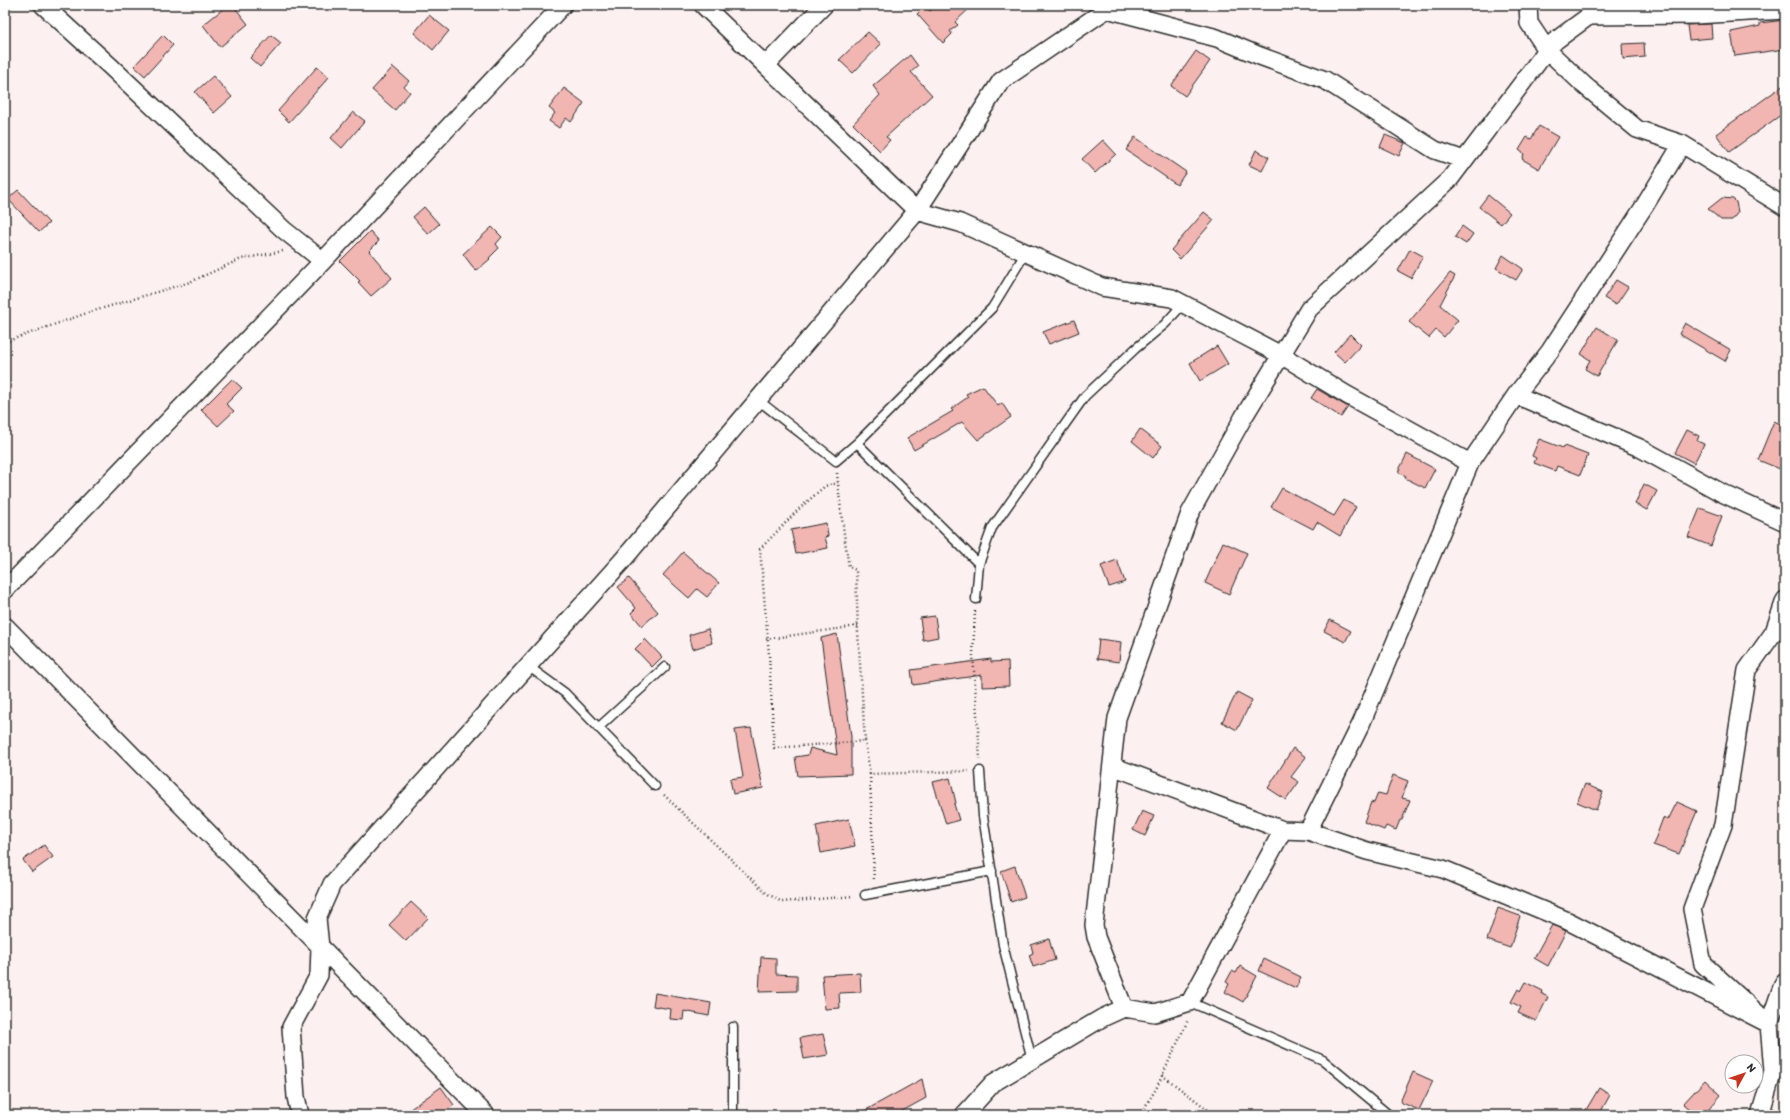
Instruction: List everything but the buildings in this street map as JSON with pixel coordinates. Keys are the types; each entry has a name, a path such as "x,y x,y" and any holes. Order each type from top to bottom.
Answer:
{"street":[{"path":"43,5 284,230 323,261"},
{"path":"5,590 323,261 563,5"},
{"path":"703,5 917,211 960,223 1102,287 1172,298 1281,355 1347,395 1470,463"},
{"path":"766,65 824,5"},
{"path":"1528,5 1529,23 1547,50 1584,85 1637,129 1682,144 1785,207"},
{"path":"300,1115 296,1097 291,1027 319,975 320,947 317,918 332,884 622,561 917,211 1001,81 1107,6 1218,38 1260,56 1325,80 1435,150 1464,160"},
{"path":"1124,1008 1096,937 1094,925 1117,718 1190,513 1309,309 1450,179 1547,50 1555,41 1589,16 1687,15 1785,10"},
{"path":"1308,831 1361,724 1470,463 1516,394 1550,351 1645,205 1682,144"},
{"path":"1516,394 1640,448 1722,493 1785,522"},
{"path":"1769,1024 1703,964 1692,909 1723,825 1748,670 1774,632 1785,600"},
{"path":"5,626 486,1115"},
{"path":"1112,766 1282,830 1308,831 1367,851 1443,868 1568,921 1769,1024"},
{"path":"964,1115 993,1083 1102,1018 1124,1008 1154,1013 1190,1002 1282,830"},
{"path":"1760,1115 1774,1071 1769,1024 1785,982"}],"lane":[{"path":"758,400 836,461 857,443 992,308 1026,252"},
{"path":"976,599 979,564 992,528 1085,396 1135,349 1165,324 1183,304"},
{"path":"857,443 979,564"},
{"path":"528,666 565,693 655,786"},
{"path":"598,728 665,667"},
{"path":"980,771 983,816 1003,945 1032,1060"},
{"path":"865,895 874,892 992,871"},
{"path":"1190,1002 1323,1060 1389,1115"},
{"path":"733,1027 733,1115"}],"path":[{"path":"5,342 87,313 190,282 241,259 286,251"},
{"path":"865,741 774,748 769,654 766,639 760,549 799,509 825,486 838,483 840,510 849,567 856,570 865,741 870,774 874,892"},
{"path":"870,774 980,771 973,655 976,599"},
{"path":"766,639 858,626"},
{"path":"655,786 766,893 782,902 865,895"},
{"path":"1140,1115 1156,1089 1189,1017 1190,1002"},
{"path":"1162,1074 1215,1115"}]}
